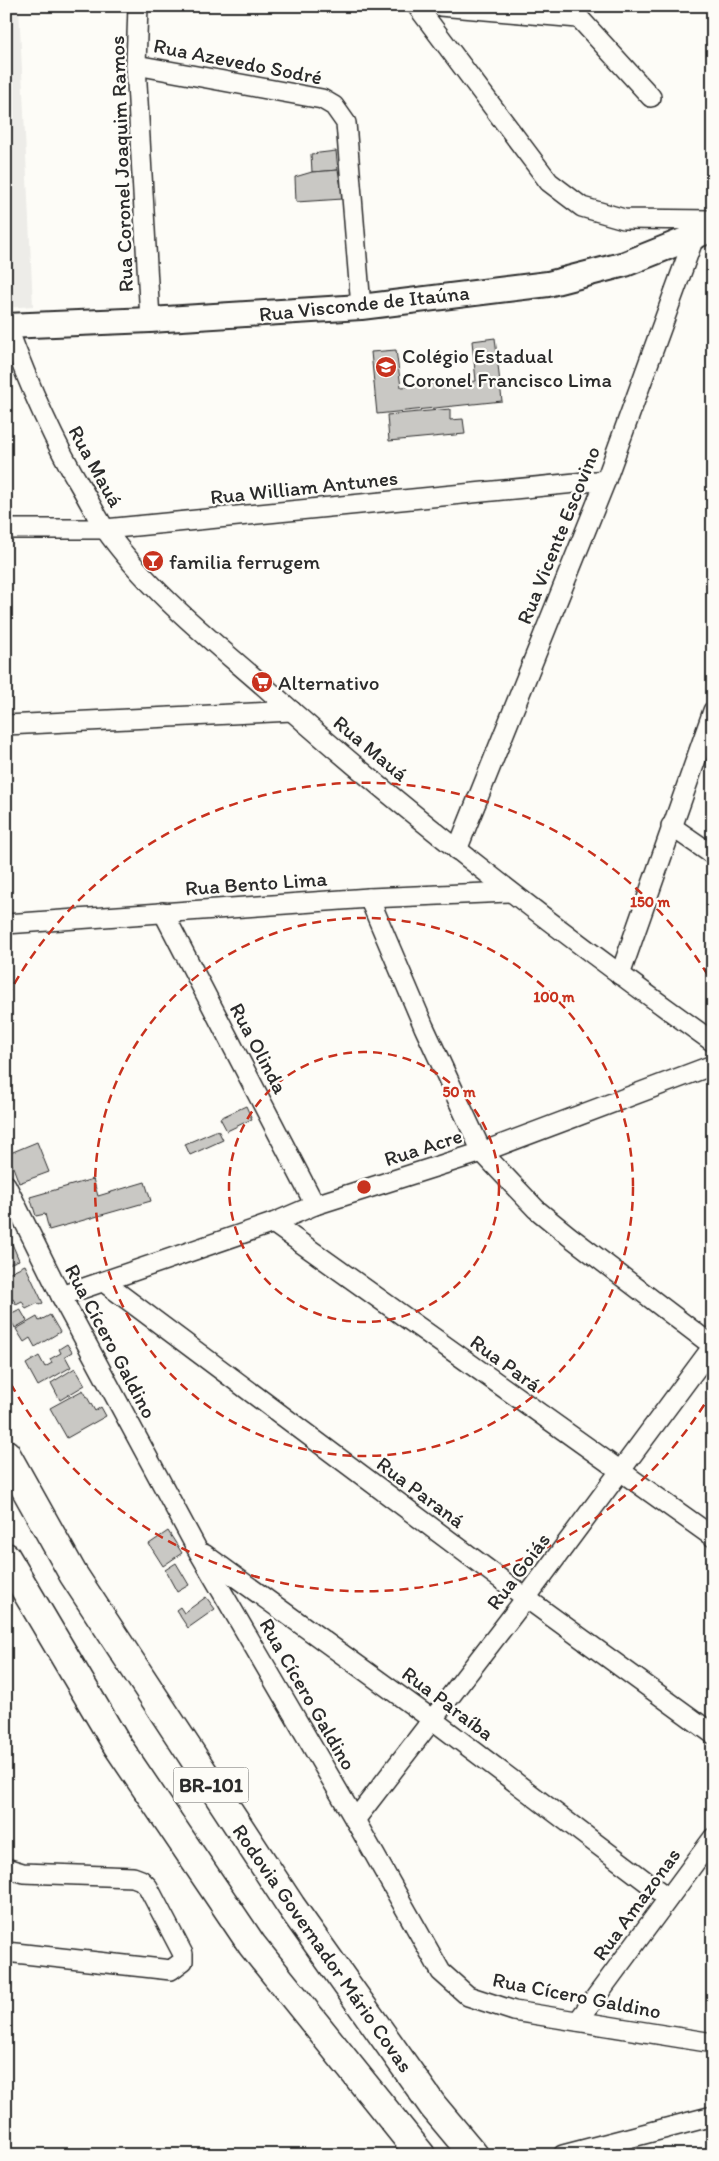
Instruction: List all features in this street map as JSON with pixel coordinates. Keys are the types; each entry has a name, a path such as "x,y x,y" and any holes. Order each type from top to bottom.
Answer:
{"highway":[{"name":"Rodovia Governador Mário Covas","path":"6,1454 73,1574 291,1906 432,2106 474,2155"},
{"name":"Rodovia Governador Mário Covas","path":"6,1557 117,1745 252,1945 412,2145"}],"main road":[{"name":"Rua Visconde de Itaúna","path":"7,326 150,320 361,307 548,284 625,264 707,228"}],"street":[{"name":"Rua Coronel Joaquim Ramos","path":"138,6 136,65 150,320"},
{"path":"417,6 549,182 582,207 624,219 707,228"},
{"path":"440,6 573,12 651,97"},
{"name":"Rua Azevedo Sodré","path":"136,65 322,98 334,106 346,123 361,307"},
{"name":"Rua Vicente Escovino","path":"457,850 707,228"},
{"name":"Rua Mauá","path":"7,326 26,380 58,448 105,528 135,567 292,712 457,850 509,892 713,1042"},
{"name":"Rua William Antunes","path":"6,529 105,528 606,480"},
{"path":"620,975 713,711"},
{"path":"6,725 292,712"},
{"path":"671,826 713,855"},
{"name":"Rua Bento Lima","path":"6,924 369,898 509,892"},
{"path":"369,898 424,1027 482,1152 536,1209 713,1346"},
{"name":"Rua Olinda","path":"163,912 315,1205"},
{"name":"Rua Acre","path":"61,1296 273,1224 315,1205 482,1152 713,1065"},
{"name":"Rua Cícero Galdino","path":"6,1185 61,1296 197,1549 441,1972 468,1996 514,2011 713,2043"},
{"name":"Rua Pará","path":"273,1224 619,1472 713,1537"},
{"name":"Rua Paraná","path":"105,1282 526,1598 713,1734"},
{"name":"Rua Goiás","path":"355,1820 526,1598 713,1346"},
{"name":"Rua Paraíba","path":"197,1549 433,1720 668,1898"},
{"name":"Rua Amazonas","path":"578,2021 713,1838"},
{"path":"6,1868 23,1873 133,1877 141,1880 148,1887 183,1954 183,1961 171,1970 6,1952"},
{"path":"569,2154 713,2116"}],"shaded area":[{"path":"6,6 19,6 33,306 6,308"}],"building":[{"path":"336,151 338,170 312,172 311,154"},
{"path":"338,170 343,199 296,202 295,177 312,172"},
{"name":"Colégio Estadual Coronel Francisco Lima","path":"495,338 502,401 377,414 371,352 396,350 401,387 476,381 472,341"},
{"name":"Colégio Estadual Coronel Francisco Lima","path":"450,409 450,420 463,419 465,434 389,441 387,415"},
{"path":"246,1106 252,1119 227,1131 220,1118"},
{"path":"218,1130 223,1140 190,1155 185,1144"},
{"path":"37,1142 49,1172 19,1183 8,1154"},
{"path":"93,1179 98,1196 145,1182 151,1201 49,1230 45,1214 36,1216 30,1197"},
{"path":"10,1239 19,1260 6,1265 6,1241"},
{"path":"25,1265 43,1303 39,1305 38,1303 26,1309 22,1301 16,1304 13,1299 6,1302 6,1274"},
{"path":"20,1309 27,1321 15,1328 8,1315"},
{"path":"50,1315 60,1332 35,1347 30,1338 24,1342 16,1329 37,1317 39,1321"},
{"path":"67,1344 72,1352 65,1356 71,1367 38,1386 26,1364 39,1356 45,1367 52,1363 50,1359 61,1353 59,1349"},
{"path":"75,1368 85,1385 60,1400 51,1383"},
{"path":"83,1390 95,1411 101,1407 106,1416 67,1438 50,1408"},
{"path":"168,1531 182,1553 163,1566 149,1544"},
{"path":"176,1563 189,1585 177,1592 165,1570"},
{"path":"206,1597 215,1609 188,1628 176,1610 180,1607 184,1613"}],"place":[{"name":"Colégio Estadual Coronel Francisco Lima","path":"386,367"},
{"name":"familia ferrugem","path":"153,561"},
{"name":"Alternativo","path":"262,682"}]}
